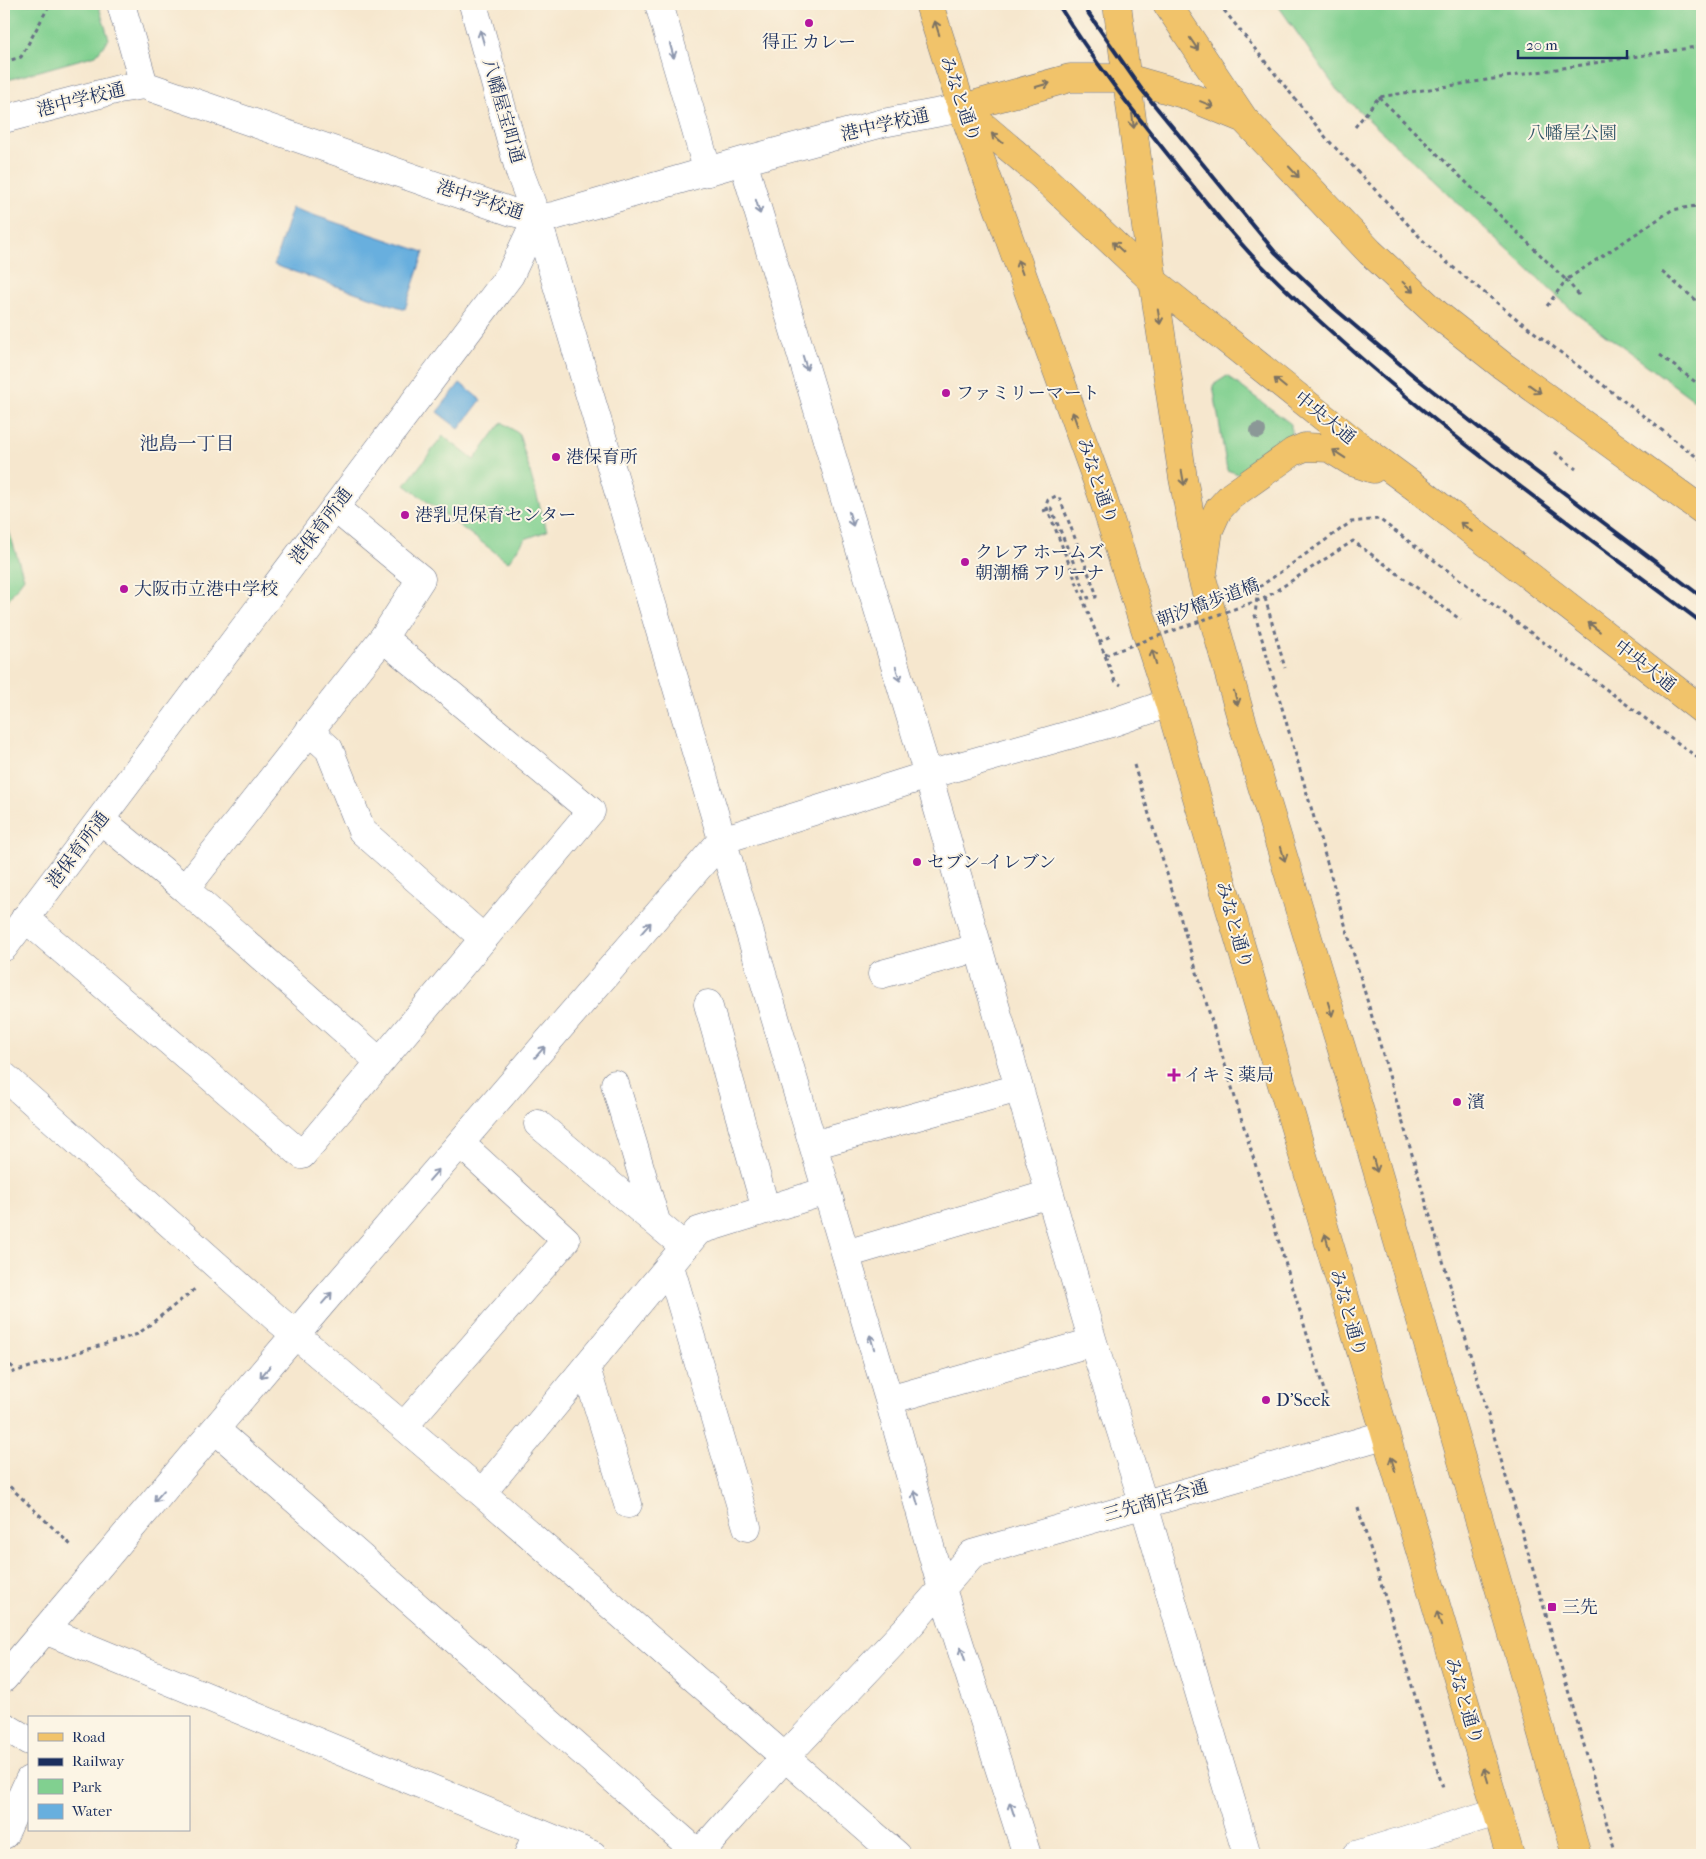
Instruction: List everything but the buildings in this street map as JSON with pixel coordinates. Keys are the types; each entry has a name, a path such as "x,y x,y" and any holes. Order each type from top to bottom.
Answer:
{"main road":[{"name":"みなと通り","path":"929,4 962,108 1101,492 1169,703 1384,1435 1510,1855"},
{"path":"1117,4 1153,281 1183,478 1202,578 1240,714 1342,1050 1577,1855"},
{"path":"1167,4 1244,119 1370,252 1437,314 1503,366 1702,510"},
{"path":"962,108 1070,78 1127,78 1183,94 1244,119"},
{"name":"中央大通","path":"962,108 1042,176 1153,281 1362,448 1702,710"},
{"path":"1202,578 1209,530 1218,510 1231,496 1293,452 1305,447 1329,448 1352,462 1401,477"}],"street":[{"path":"120,4 144,85"},
{"name":"八幡屋宝町通","path":"473,4 520,173 537,218 846,1254 942,1589 1027,1855"},
{"path":"658,4 708,172"},
{"name":"港中学校通","path":"4,119 119,89 144,85 486,204 537,218 554,216 882,123 962,108"},
{"path":"743,161 928,775 1093,1342 1144,1505 1247,1855"},
{"name":"港保育所通","path":"4,948 510,275 537,218"},
{"path":"185,889 383,638 421,579 335,508"},
{"path":"25,918 302,1155 592,811 383,638"},
{"path":"4,1678 722,840 928,775 1111,723 1169,703"},
{"path":"309,731 329,749 362,831 483,938"},
{"path":"101,820 185,889 380,1062"},
{"path":"882,974 977,948"},
{"path":"708,1004 766,1210"},
{"path":"4,1076 296,1335 786,1756 897,1855"},
{"path":"616,1084 656,1221 678,1257 747,1527"},
{"path":"813,1145 1019,1088"},
{"path":"538,1124 656,1221"},
{"path":"404,1426 566,1240 461,1144"},
{"path":"482,1493 698,1231 826,1191"},
{"path":"846,1254 1050,1194"},
{"path":"889,1400 1093,1342"},
{"path":"586,1368 628,1504"},
{"path":"216,1430 699,1854"},
{"name":"三先商店会通","path":"699,1854 786,1756 911,1624 972,1554 1384,1435"},
{"path":"45,1630 532,1844 593,1855"},
{"path":"4,1726 28,1740"},
{"path":"4,1835 28,1782"},
{"path":"1356,1855 1497,1812"}],"path":[{"path":"4,62 21,58 50,4"},
{"path":"1219,4 1328,140 1434,252 1517,319 1702,461"},
{"path":"1354,127 1379,97 1702,46"},
{"path":"1379,97 1566,280 1580,296"},
{"path":"1547,306 1566,280 1672,210 1702,205"},
{"path":"1662,272 1702,305"},
{"path":"1660,356 1702,387"},
{"path":"1555,452 1576,469"},
{"path":"1043,511 1051,508 1088,598 1096,597 1060,499 1056,496 1048,500 1046,505 1050,514 1106,655 1115,681 1120,685 1124,683"},
{"path":"1616,1855 1255,615 1258,588 1351,522 1379,519 1702,761"},
{"name":"朝汐橋歩道橋","path":"1106,655 1265,598 1353,541 1461,620"},
{"path":"1265,598 1285,668"},
{"path":"1134,765 1326,1397"},
{"path":"4,1374 138,1334 199,1285"},
{"path":"4,1360 16,1371"},
{"path":"4,1482 79,1553"},
{"path":"1358,1508 1443,1788"}],"green space":[{"path":"4,4 98,4 109,39 96,55 4,81"},
{"name":"八幡屋公園","path":"1277,4 1702,4 1702,406 1571,309 1337,90"},
{"path":"1227,376 1291,424 1291,442 1244,476 1227,470 1213,385"},
{"path":"502,422 519,434 547,531 525,539 508,562 405,485 443,436 474,460"},
{"path":"4,516 24,578 4,605"}],"water":[{"path":"292,208 424,252 405,309 274,265"},
{"path":"460,383 481,400 459,429 437,412"}],"railway":[{"path":"1058,4 1113,84 1204,200 1260,264 1311,314 1419,407 1531,495 1702,623"},
{"path":"1082,4 1142,90 1275,252 1334,308 1414,376 1498,443 1702,597"}],"place":[{"name":"得正 カレー","path":"809,23"},
{"name":"ファミリーマート","path":"946,393"},
{"name":"港保育所","path":"556,457"},
{"name":"港乳児保育センター","path":"405,515"},
{"name":"クレア ホームズ 朝潮橋 アリーナ","path":"965,562"},
{"name":"大阪市立港中学校","path":"124,589"},
{"name":"セブン-イレブン","path":"917,862"},
{"name":"イキミ薬局","path":"1174,1075"},
{"name":"濱","path":"1457,1102"},
{"name":"D'Seek","path":"1266,1400"},
{"name":"三先","path":"1552,1607"}],"district":[{"name":"池島一丁目","path":"187,444"}]}
